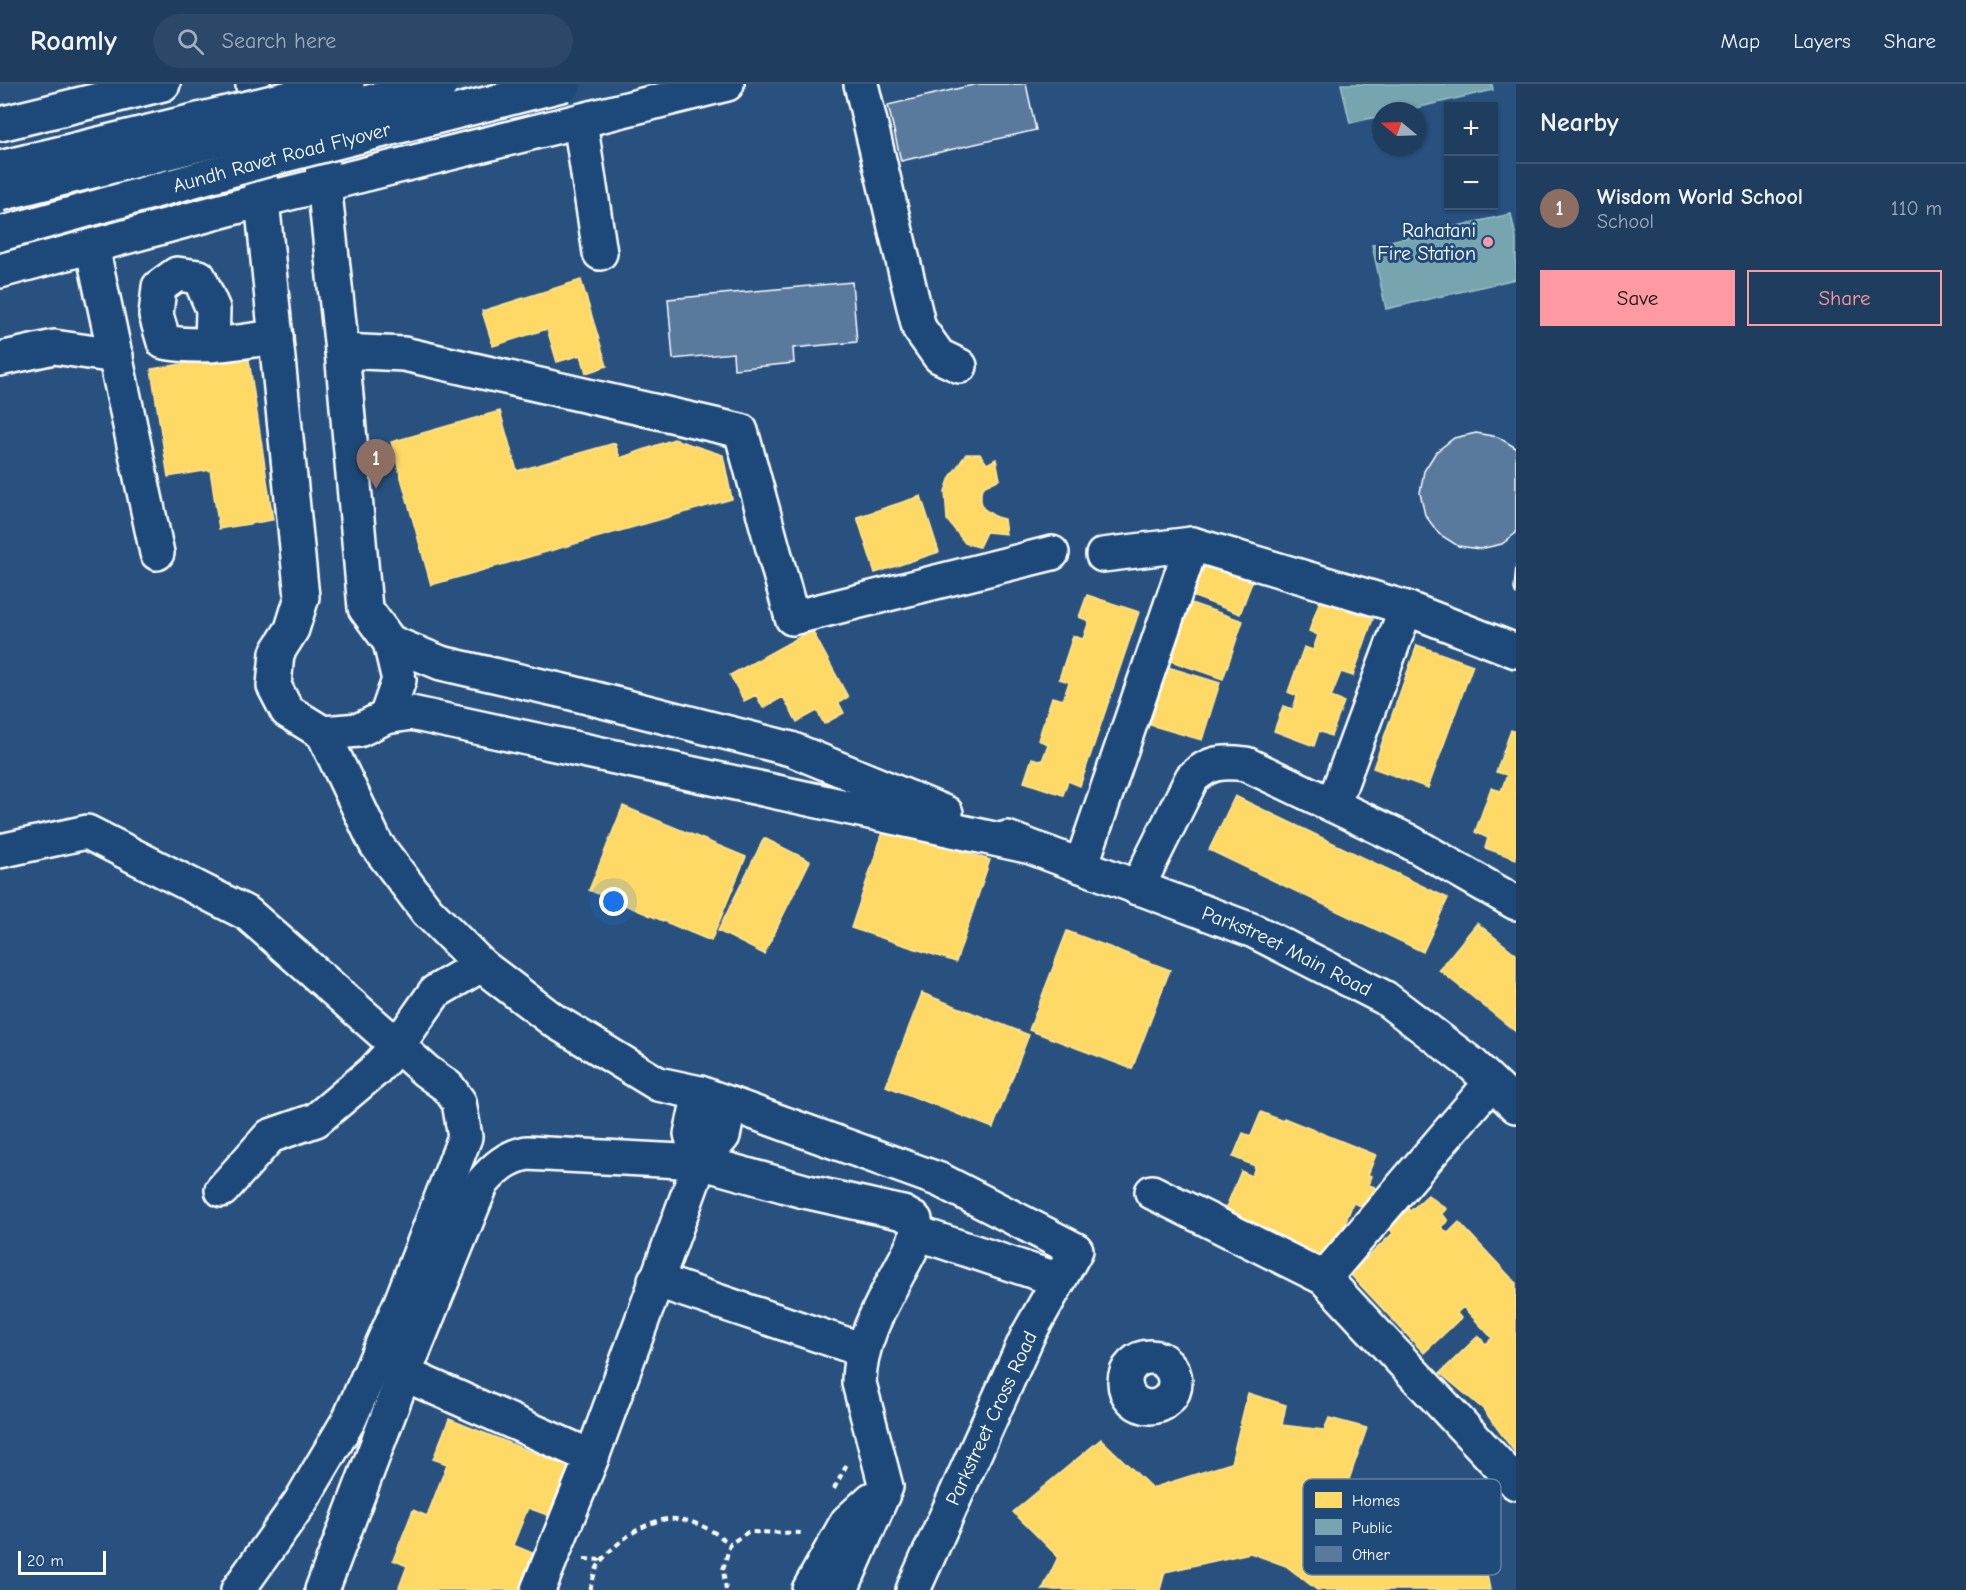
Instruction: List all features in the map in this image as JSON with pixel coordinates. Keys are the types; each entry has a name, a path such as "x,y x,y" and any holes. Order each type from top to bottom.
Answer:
{"street":[{"path":"1,117 163,84"},
{"path":"253,84 262,200 302,597 291,629 277,653 274,686 287,711 322,733 376,844 427,911 481,965 553,1020 658,1084 700,1093 730,1104 723,1136 700,1162 592,1457 538,1590"},
{"path":"312,84 342,351 365,608 390,642 399,680 386,717"},
{"path":"0,168 347,84"},
{"path":"0,194 441,84"},
{"name":"Aundh Ravet Road Flyover","path":"0,234 273,158 565,84"},
{"path":"0,271 262,200 727,84"},
{"path":"861,84 919,328 939,356 960,366"},
{"path":"580,121 600,253"},
{"path":"92,246 157,553"},
{"path":"212,345 276,338"},
{"path":"0,359 54,347 116,356"},
{"path":"342,351 404,354 741,431 792,618 1052,553"},
{"path":"1103,555 1192,544 1406,608 1516,651"},
{"path":"1081,866 1192,544"},
{"path":"1333,806 1406,608"},
{"path":"390,642 441,663 568,692 790,749 1027,846"},
{"path":"322,733 359,730 386,717 411,713 1027,846"},
{"path":"1137,888 1192,778 1204,766 1222,761 1246,764 1408,841 1516,903"},
{"path":"0,851 87,832 248,914 448,1087 459,1102 465,1137 401,1302 350,1418 301,1501 238,1590"},
{"name":"Parkstreet Main Road","path":"1027,846 1254,931 1385,998 1473,1065 1516,1106"},
{"path":"222,1190 270,1136 316,1120 374,1071 398,1045 435,992 481,965"},
{"path":"1324,1278 1491,1083"},
{"path":"700,1093 691,1134 700,1162"},
{"name":"Parkstreet Cross Road","path":"730,1104 940,1180 1077,1250 1028,1335 912,1590"},
{"path":"322,1590 404,1374 482,1183 494,1168 513,1156 527,1153 700,1162 804,1191 903,1213 915,1220 917,1233 862,1350 858,1383 886,1487 841,1590"},
{"path":"1152,1192 1324,1278 1516,1483"},
{"path":"917,1233 1059,1280"},
{"path":"655,1280 862,1350"},
{"path":"404,1374 592,1457"},
{"path":"808,1590 847,1522 886,1487"}],"path":[{"path":"831,1497 850,1457"},
{"path":"590,1590 601,1560 633,1534 663,1519 676,1518 695,1523 715,1531 730,1544"},
{"path":"726,1590 723,1570 730,1544 748,1532 791,1534 806,1533 811,1530"}],"building: Homes":[{"path":"581,280 607,366 586,373 581,355 557,362 547,329 493,346 482,311"},
{"path":"248,353 273,520 219,529 210,470 168,477 151,369"},
{"path":"500,411 517,471 615,443 620,458 674,439 723,455 732,499 431,585 391,442"},
{"path":"966,454 980,454 987,464 996,459 1000,479 985,486 981,491 981,501 983,508 996,517 1004,519 1006,534 986,532 979,547 965,543 947,520 945,491 950,477"},
{"path":"921,496 939,552 875,573 857,517"},
{"path":"1206,559 1254,577 1240,614 1192,596"},
{"path":"1087,595 1139,612 1080,786 1068,781 1063,795 1024,782 1032,758 1042,761 1048,744 1038,740 1052,697 1063,700 1069,682 1059,679 1073,636 1083,639 1089,621 1079,617"},
{"path":"1320,600 1373,619 1353,676 1341,672 1331,697 1344,702 1331,736 1319,731 1314,746 1274,731 1283,706 1293,709 1297,696 1288,692 1304,647 1313,650 1318,635 1309,631"},
{"path":"1191,603 1243,621 1223,679 1171,661"},
{"path":"812,630 848,697 839,703 844,713 824,724 817,711 797,722 783,697 763,708 756,695 744,701 730,675"},
{"path":"1417,645 1473,665 1428,788 1373,768"},
{"path":"1168,667 1220,683 1202,740 1150,725"},
{"path":"1511,730 1516,732 1516,859 1485,848 1488,838 1475,832 1491,788 1501,791 1507,775 1496,772"},
{"path":"1235,796 1448,898 1423,952 1209,850"},
{"path":"623,806 746,857 711,941 589,890"},
{"path":"885,826 990,860 956,962 851,928"},
{"path":"764,838 810,861 764,954 718,931"},
{"path":"1477,923 1516,954 1516,1032 1439,970"},
{"path":"1067,931 1170,970 1132,1069 1029,1030"},
{"path":"922,993 1029,1035 993,1128 886,1086"},
{"path":"1261,1112 1283,1121 1284,1118 1376,1155 1368,1175 1372,1176 1369,1185 1375,1187 1367,1208 1353,1203 1330,1263 1221,1219 1241,1171 1252,1176 1255,1166 1233,1157 1243,1133 1251,1136"},
{"path":"1428,1195 1447,1209 1442,1213 1448,1221 1441,1227 1448,1233 1459,1222 1516,1283 1516,1454 1483,1409 1440,1373 1478,1336 1486,1344 1492,1338 1463,1307 1457,1313 1461,1318 1424,1353 1350,1274 1393,1233 1385,1224 1405,1205 1410,1211"},
{"path":"1248,1393 1286,1405 1282,1425 1324,1430 1329,1418 1367,1428 1349,1479 1303,1479 1303,1575 1487,1575 1490,1590 1317,1590 1286,1566 1250,1553 1165,1572 1160,1590 1042,1590 1058,1557 1013,1512 1101,1439 1152,1488 1231,1463"},
{"path":"449,1419 572,1468 553,1517 528,1508 513,1545 537,1555 524,1590 398,1590 407,1566 393,1560 413,1510 427,1516 447,1464 433,1459"}],"building: Public":[{"path":"1341,84 1492,84 1493,90 1426,106 1426,102 1372,102 1372,118 1350,123"},
{"path":"1511,214 1516,238 1516,279 1386,309 1372,245"}],"building: Other":[{"path":"977,84 1026,84 1036,130 901,161 888,105"},
{"path":"852,282 857,342 793,348 794,363 734,369 733,353 673,359 668,299"},
{"path":"1476,433 1498,437 1516,448 1516,533 1502,544 1480,549 1458,546 1439,534 1425,515 1420,493 1424,471 1436,452 1454,438"},
{"path":"1516,565 1516,595 1514,589"}],"place":[{"name":"Rahatani Fire Station","path":"1488,242"},
{"name":"Wisdom World School","path":"376,489"}]}
